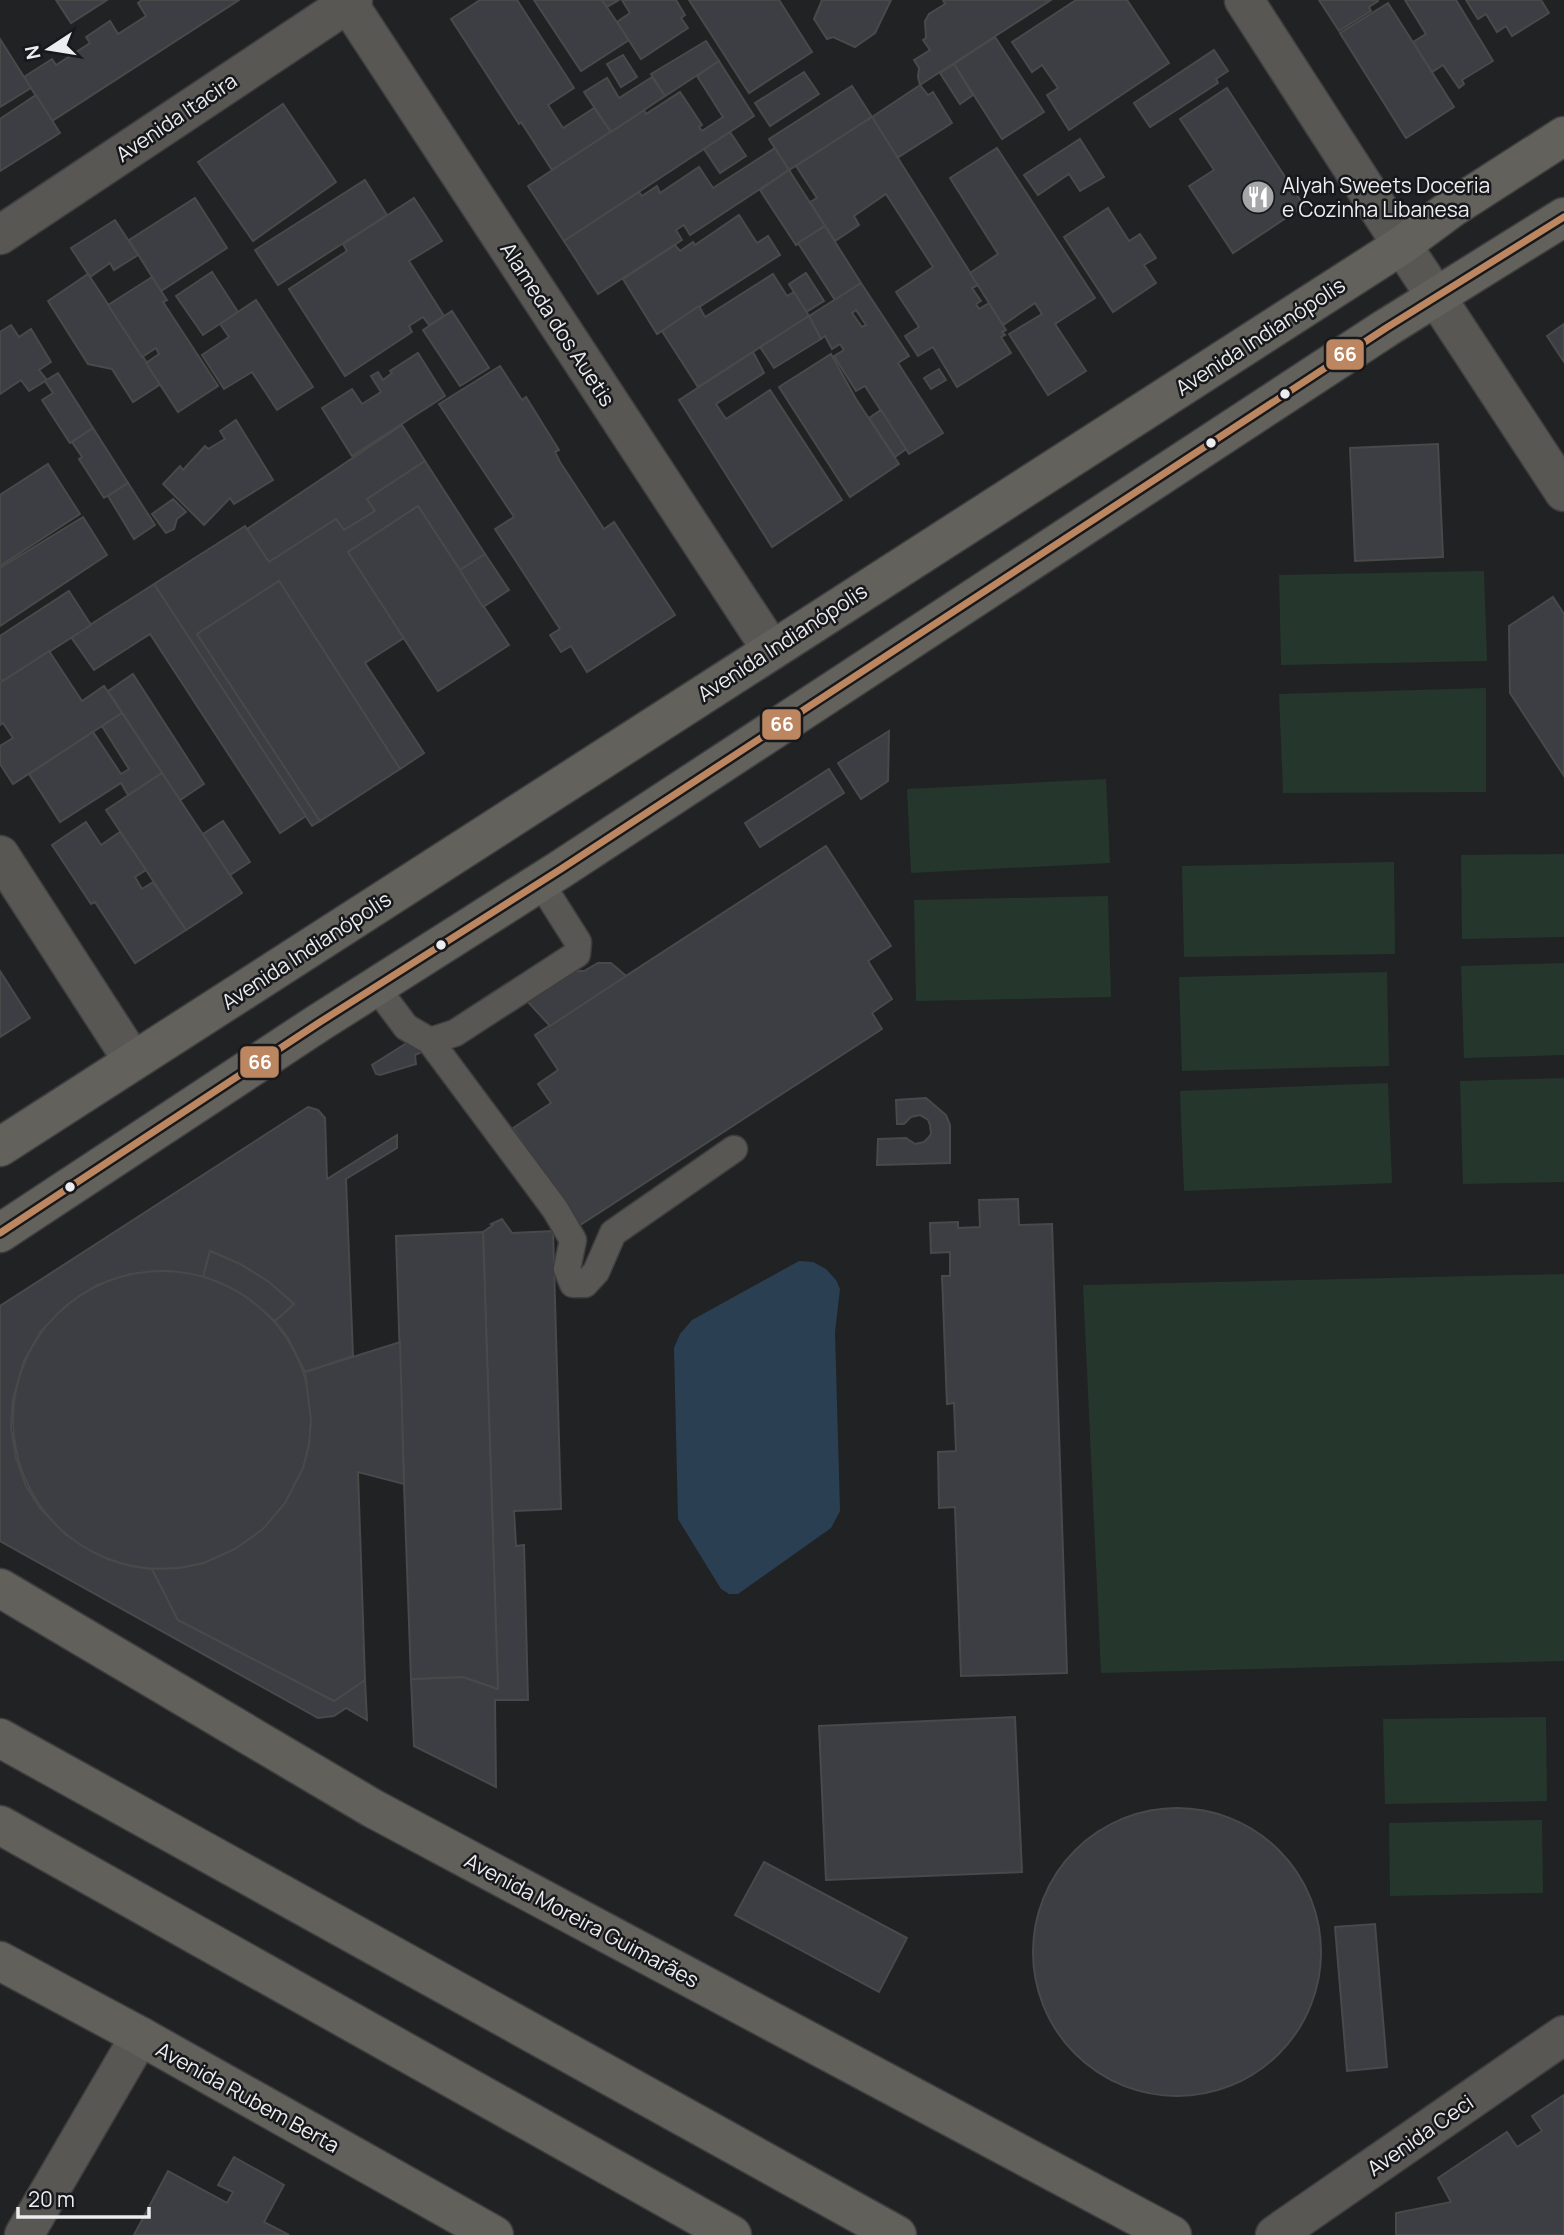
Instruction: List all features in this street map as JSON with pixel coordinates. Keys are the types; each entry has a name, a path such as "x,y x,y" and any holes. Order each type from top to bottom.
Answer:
{"highway":[{"name":"Avenida Moreira Guimarães","path":"0,1588 372,1808 1172,2235"},
{"path":"0,1738 897,2235"},
{"path":"0,1825 732,2235"},
{"name":"Avenida Rubem Berta","path":"0,1961 140,2036 494,2235"}],"main road":[{"name":"Avenida Indianópolis","path":"0,1147 1402,245 1452,208 1564,136"},
{"path":"0,1233 1436,297 1564,217"}],"street":[{"path":"1244,0 1564,492"},
{"name":"Avenida Itacira","path":"0,235 349,1"},
{"name":"Alameda dos Auetis","path":"349,1 771,649"},
{"path":"0,855 133,1061"},
{"name":"Avenida Ceci","path":"1275,2235 1564,2035"},
{"path":"24,2235 140,2036"}],"lane":[{"path":"430,1041 455,1033 577,954 578,942 540,882"},
{"path":"376,987 406,1027 430,1041 555,1209 573,1240 567,1269 573,1284 585,1284 596,1272 614,1233 734,1149"}],"green space":[{"path":"1484,571 1487,661 1281,665 1279,575"},
{"path":"1486,688 1486,792 1283,793 1279,694"},
{"path":"1106,779 1110,863 911,873 907,789"},
{"path":"1564,854 1564,937 1462,939 1461,855"},
{"path":"1394,862 1395,954 1184,957 1182,866"},
{"path":"1108,896 1111,997 916,1001 914,900"},
{"path":"1564,963 1564,1055 1464,1058 1461,966"},
{"path":"1387,972 1389,1066 1182,1071 1179,977"},
{"path":"1564,1078 1564,1182 1463,1184 1460,1081"},
{"path":"1388,1083 1392,1183 1184,1191 1180,1091"},
{"path":"1564,1274 1564,1661 1101,1673 1083,1285"},
{"path":"1546,1717 1547,1801 1385,1804 1383,1719"},
{"path":"1542,1820 1543,1893 1390,1896 1389,1823"}],"water":[{"path":"799,1261 813,1262 826,1269 840,1289 835,1332 840,1511 831,1528 738,1594 729,1594 721,1589 678,1519 674,1348 680,1334 692,1320"}],"building":[{"path":"56,0 107,0 71,23"},
{"path":"142,0 239,0 52,121 24,77 52,59 56,65 90,43 86,37 110,21 118,34 146,16 138,3"},
{"path":"480,0 517,0 574,88 548,105 563,128 594,108 611,132 552,170 451,19"},
{"path":"534,0 602,0 629,40 581,71"},
{"path":"602,0 619,0 607,7"},
{"path":"622,0 676,0 685,15 681,18 688,28 641,59 617,22 630,13"},
{"path":"689,0 779,0 812,52 749,93"},
{"path":"822,0 891,0 875,33 855,47 833,37 827,39 814,19"},
{"path":"943,0 1051,0 920,85 919,68 914,60 930,50 923,40 926,38 925,21 929,14 945,4"},
{"path":"1076,0 1127,0 1169,63 1069,130 1047,95 1058,88 1042,65 1032,72 1012,42"},
{"path":"1319,0 1378,1 1369,7 1371,11 1339,31"},
{"path":"1405,0 1456,0 1493,61 1462,80 1464,84 1459,88 1443,65 1432,72 1413,42 1426,34"},
{"path":"1466,0 1541,0 1549,13 1512,36 1506,26 1497,32 1486,14 1478,19"},
{"path":"1388,3 1454,107 1406,138 1340,33"},
{"path":"995,37 1044,112 1002,139 954,64"},
{"path":"0,39 31,88 0,107"},
{"path":"706,41 719,61 665,96 651,74"},
{"path":"1214,50 1228,71 1216,79 1218,83 1150,127 1134,103"},
{"path":"623,55 637,77 621,87 607,64"},
{"path":"719,61 754,116 564,241 528,186 644,110 646,114 680,92 702,125 699,127 702,131 723,117 697,76"},
{"path":"954,64 973,95 960,104 940,73"},
{"path":"804,72 819,94 770,126 755,103"},
{"path":"652,77 665,96 611,132 584,92 607,78 619,98"},
{"path":"920,85 928,95 933,92 952,123 897,158 872,117"},
{"path":"852,86 872,117 789,170 769,139"},
{"path":"1227,88 1304,206 1233,253 1189,186 1214,170 1180,119"},
{"path":"36,95 60,133 0,171 0,119"},
{"path":"283,104 336,182 253,241 198,162"},
{"path":"872,117 978,285 972,288 981,301 976,304 979,309 989,303 1006,330 1001,337 1011,353 957,387 933,347 918,356 905,336 919,327 896,292 933,267 886,194 854,216 859,225 835,241 810,202 817,198 796,166"},
{"path":"730,132 746,156 720,173 704,149"},
{"path":"1080,139 1104,177 1080,191 1069,174 1038,195 1024,175"},
{"path":"775,148 789,170 690,235 684,225 676,230 682,240 598,294 564,241 639,192 642,196 657,186 660,193 699,167 713,188"},
{"path":"997,148 1095,298 1055,324 1086,371 1048,395 1009,334 1042,314 1035,303 1003,325 970,273 998,254 950,178"},
{"path":"789,170 825,226 796,245 760,190"},
{"path":"365,180 387,215 278,285 255,250"},
{"path":"195,198 227,248 161,291 129,240"},
{"path":"414,198 442,241 409,261 444,316 429,325 423,317 409,326 412,332 345,376 289,289 347,251 343,244"},
{"path":"1108,208 1129,241 1140,234 1156,258 1144,265 1156,283 1113,312 1064,237"},
{"path":"739,215 757,243 768,236 780,255 657,334 623,279 675,245 680,251 693,242 695,245"},
{"path":"115,220 138,255 114,270 110,263 90,277 71,248"},
{"path":"825,226 861,283 835,300 798,243"},
{"path":"212,272 238,312 203,335 176,296"},
{"path":"806,273 824,301 806,312 789,284"},
{"path":"88,274 161,384 133,402 112,369 88,364 48,301"},
{"path":"773,274 787,296 794,292 809,316 698,387 662,331 699,306 705,317"},
{"path":"152,277 167,300 163,302 218,386 178,412 146,363 159,354 156,348 142,357 108,305"},
{"path":"861,283 909,356 898,363 943,433 909,454 865,386 856,391 834,356 844,350 840,344 832,349 825,336 821,339 809,316","holes":["856,310 866,325 862,327 852,313"]},
{"path":"256,300 313,387 277,410 252,372 224,389 202,355 229,337 220,324"},
{"path":"452,311 489,368 460,386 423,330"},
{"path":"809,316 821,339 774,368 760,347"},
{"path":"1564,324 1564,362 1547,336"},
{"path":"11,325 19,337 31,329 51,362 39,370 47,380 29,391 21,380 0,394 0,332"},
{"path":"753,352 764,373 716,404 726,419 770,390 842,500 772,547 679,400"},
{"path":"418,353 445,396 352,456 322,408 352,389 362,404 381,392 371,376 378,372 383,380 392,373 390,371"},
{"path":"831,354 856,399 899,464 850,497 779,387"},
{"path":"500,366 522,400 526,397 559,450 555,452 560,462 604,529 614,522 675,615 587,672 571,646 561,652 550,635 560,629 495,529 514,517 439,404"},
{"path":"939,369 946,380 931,389 924,378"},
{"path":"58,373 93,428 70,443 42,400 53,393 45,381"},
{"path":"881,410 906,449 895,457 869,418"},
{"path":"236,420 273,480 234,504 230,498 204,525 163,484 180,466 183,470 205,446 208,449 225,439 220,431"},
{"path":"402,425 425,461 367,499 375,511 344,530 336,519 269,562 247,529"},
{"path":"93,428 128,483 104,498 79,459 82,457 72,442"},
{"path":"1438,444 1443,557 1355,561 1350,448"},
{"path":"425,461 485,554 460,570 418,506 348,552 404,638 365,663 424,753 400,769 279,581 197,634 320,821 312,826 154,584 245,526 269,562 336,519 344,530 375,511 367,499"},
{"path":"48,464 80,514 0,566 0,495"},
{"path":"128,483 155,525 134,539 108,496"},
{"path":"173,499 186,512 177,519 174,529 166,533 152,514"},
{"path":"418,506 509,645 438,691 348,552"},
{"path":"83,517 107,555 0,626 0,568"},
{"path":"485,554 509,590 483,607 460,570"},
{"path":"279,581 400,769 320,821 197,634"},
{"path":"154,584 306,816 280,833 150,634 94,670 71,637"},
{"path":"69,591 91,625 2,682 0,636"},
{"path":"1553,597 1564,614 1564,776 1510,693 1509,626"},
{"path":"49,651 82,701 104,686 122,713 13,784 0,764 0,746 13,738 3,723 0,725 0,683"},
{"path":"133,674 204,784 180,800 108,691"},
{"path":"122,713 162,773 128,795 121,783 60,822 29,774 93,732 121,774 129,769 102,726"},
{"path":"889,731 888,781 861,799 838,763"},
{"path":"829,769 844,793 760,847 745,823"},
{"path":"162,773 242,893 186,930 106,810"},
{"path":"223,821 250,862 230,875 203,834"},
{"path":"86,822 101,845 120,832 146,870 135,877 142,889 153,882 186,930 135,963 95,902 91,904 52,845"},
{"path":"826,846 891,946 868,961 892,999 872,1013 882,1029 577,1227 513,1128 551,1103 538,1084 558,1070 535,1035"},
{"path":"598,963 611,963 626,976 550,1026 527,1001 572,971 584,971"},
{"path":"0,971 30,1018 0,1037"},
{"path":"413,1039 422,1052 415,1055 416,1064 376,1074 372,1065"},
{"path":"926,1098 946,1115 950,1125 950,1163 877,1165 878,1139 906,1138 915,1144 924,1142 931,1134 928,1120 920,1115 911,1117 904,1124 897,1124 896,1100"},
{"path":"308,1107 318,1110 325,1118 327,1179 397,1135 397,1148 346,1179 353,1356 305,1372 288,1338 275,1321 294,1304 269,1282 240,1264 210,1251 203,1277 169,1271 130,1274 97,1285 65,1307 41,1331 24,1361 13,1399 11,1428 16,1458 26,1486 39,1507 66,1535 108,1559 152,1569 178,1620 334,1701 365,1680 367,1720 346,1708 334,1716 318,1718 0,1541 0,1306"},
{"path":"1018,1199 1019,1225 1052,1224 1067,1673 961,1676 955,1507 939,1508 938,1452 956,1451 954,1403 947,1404 942,1276 950,1276 950,1252 931,1253 930,1223 958,1222 958,1228 980,1227 979,1200"},
{"path":"502,1219 512,1233 553,1231 561,1509 514,1511 516,1546 524,1545 528,1700 495,1700 496,1787 414,1746 411,1679 463,1677 498,1689 483,1232"},
{"path":"483,1232 498,1689 463,1677 411,1679 404,1484 396,1236"},
{"path":"210,1251 240,1264 269,1282 294,1304 275,1321 242,1294 203,1277"},
{"path":"147,1271 177,1271 205,1277 232,1288 257,1304 278,1325 294,1350 305,1377 311,1420 309,1449 294,1490 278,1515 257,1536 232,1552 205,1563 177,1569 147,1569 119,1563 92,1552 67,1536 46,1515 30,1490 19,1463 13,1435 13,1405 19,1377 30,1350 46,1325 67,1304 92,1288 119,1277"},
{"path":"400,1342 404,1484 358,1472 365,1680 334,1701 178,1620 152,1569 180,1568 204,1563 235,1549 263,1529 285,1503 303,1468 309,1445 311,1420 305,1372"},
{"path":"1015,1717 1022,1872 826,1880 819,1726"},
{"path":"1163,1808 1191,1808 1219,1814 1245,1825 1269,1840 1289,1860 1304,1884 1315,1910 1321,1952 1319,1980 1304,2020 1289,2044 1269,2064 1245,2079 1219,2090 1191,2096 1163,2096 1135,2090 1109,2079 1085,2064 1065,2044 1050,2020 1039,1994 1033,1966 1033,1938 1039,1910 1050,1884 1065,1860 1085,1840 1109,1825 1135,1814"},
{"path":"764,1862 907,1938 879,1992 735,1915"},
{"path":"1375,1924 1387,2067 1347,2071 1335,1927"},
{"path":"1564,2095 1564,2235 1396,2235 1396,2213 1451,2202 1438,2178 1507,2132 1517,2147 1542,2131 1532,2116"},
{"path":"234,2157 284,2185 264,2222 289,2235 134,2235 168,2171 227,2203 233,2192 218,2185"}],"transit line":[{"name":"66","path":"0,1233 1386,328 1564,217"}],"place":[{"name":"Alyah Sweets Doceria e Cozinha Libanesa","path":"1258,197"}]}
